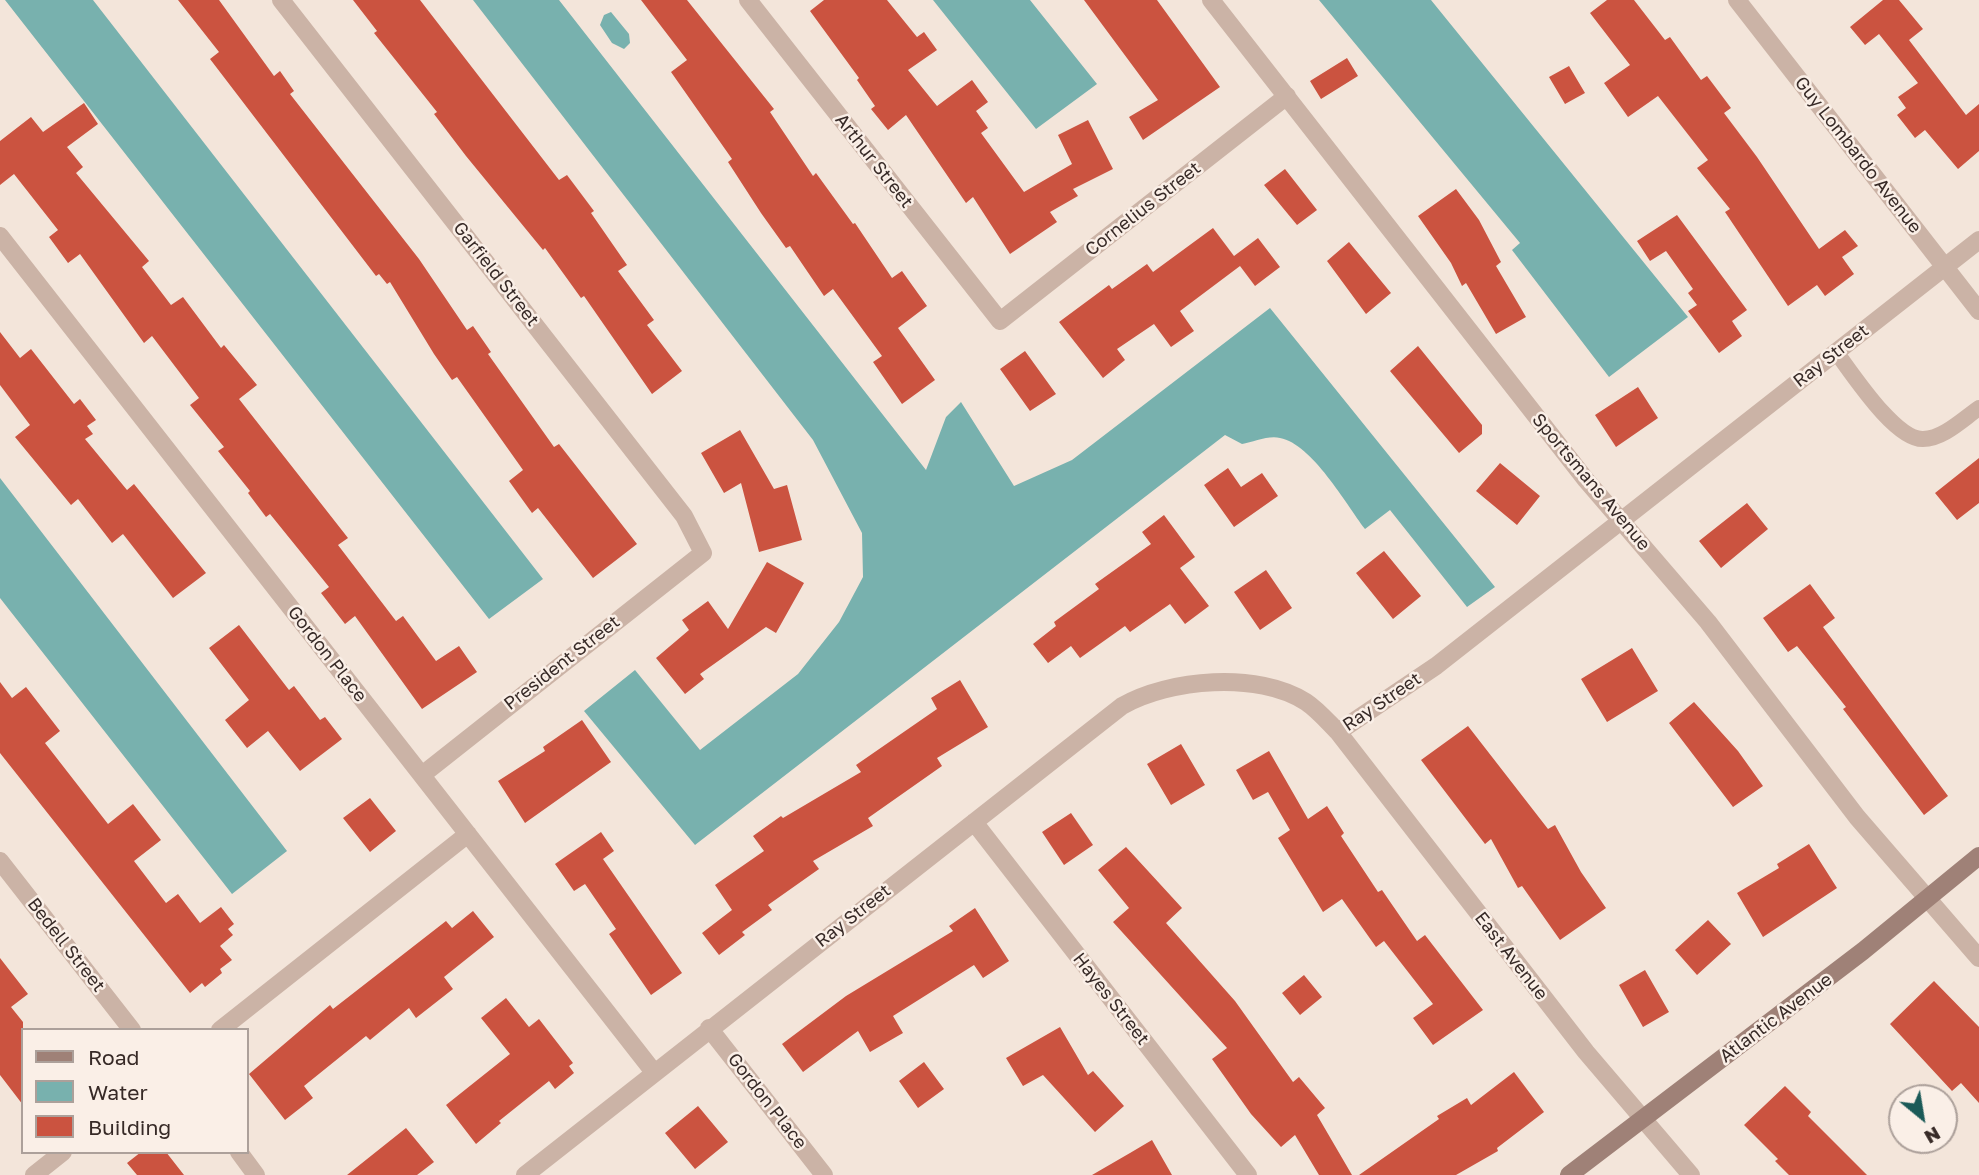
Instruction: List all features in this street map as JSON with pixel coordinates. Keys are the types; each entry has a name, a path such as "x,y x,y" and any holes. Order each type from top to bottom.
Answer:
{"main road":[{"name":"Atlantic Avenue","path":"1569,1175 1863,951 1979,856"}],"street":[{"name":"Garfield Street","path":"281,0 684,516 704,553"},
{"name":"Arthur Street","path":"748,0 1000,321"},
{"name":"Sportsmans Avenue","path":"1211,0 1586,480 1708,622 1857,817 1979,958"},
{"name":"Guy Lombardo Avenue","path":"1737,0 1979,311"},
{"name":"Cornelius Street","path":"1000,321 1287,96"},
{"name":"Gordon Place","path":"0,236 653,1071"},
{"name":"Ray Street","path":"525,1175 653,1071 709,1028 730,1016 747,998 1122,706 1139,696 1173,686 1214,682 1289,693 1307,703 1338,732 1436,666 1979,240"},
{"name":"President Street","path":"422,775 704,553"},
{"name":"East Avenue","path":"1338,732 1642,1120 1691,1175"},
{"name":"Hayes Street","path":"974,822 1248,1175"},
{"path":"223,1028 468,834"},
{"name":"Bedell Street","path":"0,860 130,1028"},
{"name":"Gordon Place","path":"709,1028 824,1175"},
{"path":"34,1175 60,1154"},
{"path":"240,1154 256,1175"}],"lane":[{"path":"1836,352 1883,414 1912,436 1922,440 1940,435 1979,408"}],"water":[{"path":"5,0 93,0 543,579 489,619"},
{"path":"473,0 559,0 926,470 946,417 961,402 1014,486 1072,460 1270,308 1495,587 1467,607 1390,510 1365,529 1338,491 1304,451 1280,438 1271,437 1242,444 1225,435 695,845 584,711 635,670 700,750 798,674 839,622 863,577 862,533 813,440"},
{"path":"933,0 1030,0 1097,84 1036,129"},
{"path":"1319,0 1431,0 1688,317 1609,377 1512,250 1520,243"},
{"path":"611,12 629,34 630,43 624,49 612,43 600,25 604,15"},
{"path":"0,478 287,851 232,894 0,598"}],"building":[{"path":"178,0 219,0 274,76 280,71 294,91 290,94 419,259 467,330 473,326 491,352 488,354 554,447 559,444 637,544 593,578 538,508 532,513 509,481 523,470 457,377 452,380 390,282 387,284 379,274 376,276 210,59 219,52"},
{"path":"353,0 420,0 559,180 567,175 594,211 591,213 627,265 618,271 654,320 647,325 682,371 652,394 584,296 581,298 545,248 543,250 466,156 434,114 437,112 374,33 377,31"},
{"path":"641,0 687,0 774,109 770,112 813,176 816,173 853,224 855,223 892,278 902,271 927,306 898,328 935,380 902,404 873,362 882,356 833,289 824,296 790,246 786,248 728,162 732,159 671,72 687,60"},
{"path":"824,0 887,0 917,37 924,32 937,50 908,70 937,106 972,80 988,102 976,111 988,128 981,133 1024,192 1072,164 1058,135 1088,120 1113,169 1073,189 1078,196 1050,212 1057,222 1010,254 973,197 966,203 906,115 888,130 871,109 875,106 857,80 859,78 810,11"},
{"path":"1084,0 1157,0 1220,87 1143,140 1129,117 1158,100"},
{"path":"1607,0 1634,0 1665,40 1670,37 1701,80 1707,76 1731,108 1724,113 1819,249 1845,230 1858,246 1842,257 1854,274 1825,296 1817,285 1788,306 1725,212 1730,209 1697,168 1708,160 1658,96 1628,117 1604,83 1630,65 1590,13"},
{"path":"1883,0 1899,0 1923,29 1909,40 1966,115 1979,104 1979,151 1958,169 1925,130 1915,138 1897,115 1906,108 1898,97 1918,83 1879,34 1865,45 1850,27"},
{"path":"1347,58 1358,76 1321,99 1310,81"},
{"path":"1569,66 1585,93 1565,104 1549,77"},
{"path":"84,103 98,124 67,147 83,167 76,173 149,261 142,267 171,305 183,297 221,348 224,345 257,385 239,399 348,538 338,545 396,621 403,616 436,661 459,646 477,672 422,709 355,616 345,624 321,593 329,587 270,514 266,517 248,493 250,491 218,451 224,447 190,405 199,398 152,336 144,343 80,254 68,263 49,237 58,230 14,174 0,185 0,141 31,117 43,132"},
{"path":"1285,169 1317,210 1297,225 1264,185"},
{"path":"1456,189 1479,220 1501,262 1496,266 1526,317 1496,334 1466,283 1462,286 1451,263 1418,216"},
{"path":"1677,215 1747,310 1732,321 1742,336 1719,353 1688,311 1697,305 1688,293 1693,289 1666,251 1650,261 1637,241"},
{"path":"1213,228 1234,256 1258,238 1280,267 1255,286 1240,266 1180,311 1194,331 1171,347 1154,324 1117,349 1125,360 1103,378 1059,322 1109,285 1112,289 1147,264 1153,272"},
{"path":"1349,242 1391,293 1366,314 1327,261"},
{"path":"0,332 20,358 31,349 74,404 80,399 96,420 87,426 93,434 85,439 127,490 134,484 206,573 173,598 123,534 112,543 78,499 71,505 15,437 30,425 0,385"},
{"path":"1418,346 1482,425 1482,434 1459,453 1390,371"},
{"path":"1025,351 1056,394 1030,411 1000,369"},
{"path":"1638,387 1658,418 1616,447 1595,415"},
{"path":"740,430 774,489 787,485 802,540 759,552 741,483 724,493 701,453"},
{"path":"1979,458 1979,503 1957,520 1935,493"},
{"path":"1500,463 1540,496 1517,525 1476,491"},
{"path":"1228,468 1241,487 1262,473 1278,496 1234,527 1204,485"},
{"path":"1747,503 1768,529 1721,568 1699,541"},
{"path":"1164,515 1195,557 1180,568 1209,606 1185,624 1170,604 1130,632 1125,626 1080,658 1071,646 1048,663 1033,644 1056,626 1054,622 1099,589 1095,584 1151,544 1142,532"},
{"path":"1384,551 1421,596 1393,619 1356,573"},
{"path":"767,562 804,583 776,633 766,627 700,674 704,679 685,694 656,658 689,630 682,620 708,601 728,629"},
{"path":"1266,570 1292,608 1260,630 1234,592"},
{"path":"1810,584 1835,618 1823,627 1948,796 1924,815 1843,709 1846,707 1797,646 1788,652 1763,618"},
{"path":"239,625 289,690 294,686 320,720 325,717 342,739 300,771 268,731 247,748 225,720 249,700 209,648"},
{"path":"1632,648 1658,691 1607,722 1581,679"},
{"path":"960,680 988,727 937,758 942,766 868,818 873,826 813,861 819,869 768,905 772,910 742,932 745,935 719,955 702,933 732,910 715,885 764,851 753,836 781,816 783,818 861,772 856,765 937,709 931,698"},
{"path":"0,682 12,698 26,687 60,731 45,743 108,824 133,804 161,840 134,861 166,903 178,894 200,923 221,907 234,924 228,929 233,935 220,946 232,960 220,969 222,973 205,987 202,983 190,993 0,753"},
{"path":"1694,702 1738,751 1763,786 1733,807 1669,723"},
{"path":"582,720 611,762 525,823 498,781 545,751 543,747"},
{"path":"1468,726 1548,829 1555,825 1581,872 1606,908 1560,940 1522,886 1518,888 1491,839 1485,844 1421,760"},
{"path":"1181,744 1205,785 1171,805 1147,764"},
{"path":"1269,751 1308,819 1327,806 1344,833 1341,836 1378,892 1382,890 1417,941 1425,935 1483,1010 1433,1045 1413,1018 1433,1004 1384,941 1376,947 1342,899 1323,912 1278,838 1290,830 1268,792 1253,800 1236,770"},
{"path":"370,798 396,831 370,852 343,818"},
{"path":"1071,813 1093,845 1064,865 1042,832"},
{"path":"601,832 614,851 603,859 682,973 651,995 609,934 616,929 585,884 574,891 555,864"},
{"path":"1809,844 1837,888 1763,937 1737,893 1779,868 1777,864"},
{"path":"1126,847 1182,908 1166,923 1235,1001 1293,1082 1299,1077 1325,1108 1317,1115 1352,1175 1319,1175 1295,1135 1281,1147 1251,1114 1212,1059 1227,1048 1113,922 1129,908 1098,870"},
{"path":"975,908 1009,961 983,978 974,965 893,1016 903,1033 870,1052 858,1031 803,1072 782,1044 846,996 953,931 949,926"},
{"path":"473,911 494,937 444,977 453,989 416,1018 409,1008 370,1040 366,1036 304,1086 313,1098 285,1120 249,1074 330,1005 333,1009 446,921 452,928"},
{"path":"1708,920 1731,944 1697,975 1675,950"},
{"path":"0,958 28,994 11,1007 23,1022 21,1102 0,1075"},
{"path":"1645,970 1669,1012 1643,1027 1619,985"},
{"path":"1304,975 1322,997 1300,1015 1282,993"},
{"path":"1934,981 1979,1027 1979,1103 1961,1083 1958,1086 1946,1084 1890,1024"},
{"path":"506,998 529,1027 539,1019 573,1063 569,1066 574,1073 555,1089 549,1081 499,1121 501,1123 476,1144 446,1105 510,1054 481,1018"},
{"path":"1060,1027 1088,1075 1093,1071 1124,1106 1095,1132 1043,1075 1023,1086 1006,1058"},
{"path":"924,1062 944,1089 918,1108 899,1081"},
{"path":"1514,1072 1544,1112 1497,1148 1498,1151 1456,1175 1359,1175 1439,1119 1437,1116 1467,1098 1471,1105"},
{"path":"1785,1086 1811,1112 1808,1116 1867,1175 1789,1175 1775,1161 1778,1159 1744,1125"},
{"path":"698,1106 728,1142 695,1169 665,1133"},
{"path":"406,1128 434,1162 417,1175 347,1175"},
{"path":"1152,1140 1172,1175 1092,1175 1130,1153"},
{"path":"138,1154 168,1154 184,1175 137,1175 127,1163"}]}
